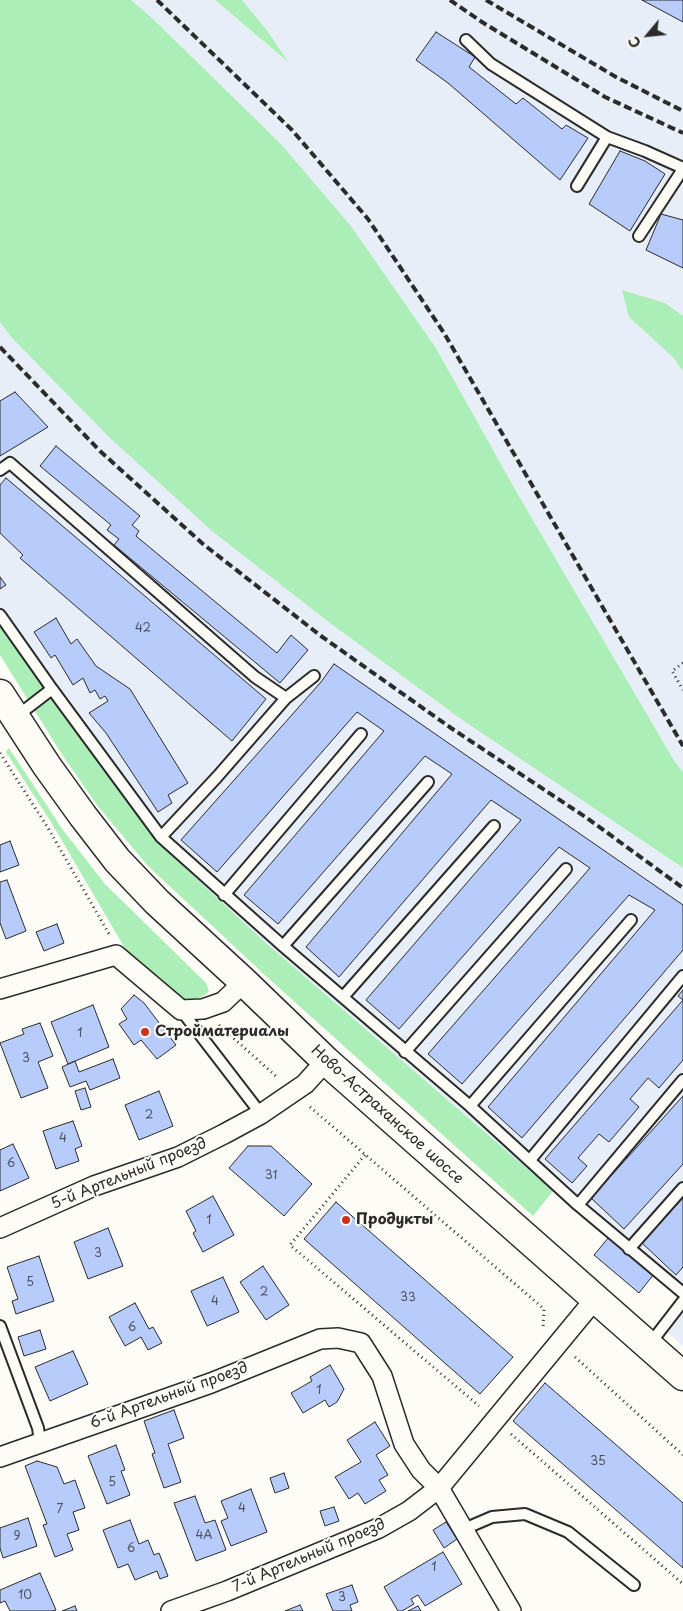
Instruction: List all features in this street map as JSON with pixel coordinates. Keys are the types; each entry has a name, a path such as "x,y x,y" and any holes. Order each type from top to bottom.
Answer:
{"main road":[{"name":"Ново-Астраханское шоссе","path":"0,694 7,722 47,766 117,860 157,902 326,1061 683,1376"}],"street":[{"path":"0,989 116,955 181,1010 203,1009 223,1002 244,982"},
{"name":"5-й Артельный проезд","path":"0,1228 94,1186 178,1157 261,1114 305,1084 326,1061"},
{"name":"7-й Артельный проезд","path":"171,1611 227,1591 379,1528 408,1511 439,1488 595,1299"},
{"name":"6-й Артельный проезд","path":"0,1456 211,1383 320,1339 338,1338 361,1343 382,1376 404,1444 421,1470 439,1488"},
{"path":"439,1488 510,1611"}],"lane":[{"path":"466,40 492,64 607,137 683,169 639,236"},
{"path":"577,186 607,137"},
{"path":"0,470 10,463 248,670 286,698"},
{"path":"0,615 161,837 224,895 470,1106 578,1205 683,1293"},
{"path":"161,837 217,777 286,698 314,676"},
{"path":"7,722 52,689"},
{"path":"224,895 361,734"},
{"path":"283,946 428,782"},
{"path":"343,998 494,826"},
{"path":"405,1052 566,869"},
{"path":"470,1106 631,920"},
{"path":"530,1160 683,976"},
{"path":"181,1010 261,1114"},
{"path":"578,1205 683,1080"},
{"path":"629,1249 683,1188"},
{"path":"648,1346 683,1301"},
{"path":"0,1326 38,1428 40,1442"},
{"path":"464,1530 492,1516 525,1514 568,1532 634,1585"}],"path":[{"path":"683,663 672,671 683,690"},
{"path":"0,752 48,828 110,936 116,955"},
{"path":"294,1092 544,1309 544,1330"},
{"path":"366,1155 290,1245 481,1408"},
{"path":"572,1354 683,1455"},
{"path":"507,1430 683,1584"}],"shaded area":[{"path":"131,0 215,0 287,62 266,29 242,0 683,0 683,772 675,762 520,498 436,348 351,226 281,144 151,17"},
{"path":"0,322 11,337 330,623 458,717 683,868 683,1298 553,1191 267,944 161,846 0,627"},
{"path":"683,1312 683,1346 667,1332"}],"green space":[{"path":"0,0 131,0 151,17 281,144 351,226 436,348 520,498 675,762 683,772 683,868 458,717 330,623 212,531 109,437 11,337 0,322"},
{"path":"215,0 242,0 266,29 289,63"},
{"path":"622,290 665,303 683,316 683,371 673,357 629,317"},
{"path":"0,627 161,846 267,944 553,1191 533,1216 267,977 147,865 97,805 61,753 0,655"},
{"path":"9,748 63,830 105,884 206,983 209,991 205,995 192,1001 176,999 133,962 51,822 6,752"}],"building":[{"path":"642,0 683,0 683,22"},
{"path":"436,32 475,57 469,67 516,104 523,98 562,129 566,125 588,138 560,180 448,83 416,60"},
{"path":"620,151 645,161 665,174 630,231 589,204"},
{"path":"661,214 683,220 683,268 646,250"},
{"path":"15,392 48,427 0,456 0,401"},
{"path":"56,446 140,516 132,525 139,531 136,536 277,653 291,635 308,650 280,683 114,545 119,539 107,530 111,525 40,466"},
{"path":"6,478 266,699 232,741 20,558 23,555 0,533 0,485"},
{"path":"0,577 6,585 0,589"},
{"path":"56,618 71,644 77,639 96,666 130,689 188,783 168,795 172,803 158,812 106,733 89,713 108,701 105,696 100,699 95,690 90,693 83,678 73,685 55,655 51,658 34,632"},
{"path":"334,664 683,905 683,950 522,1138 488,1107 655,910 629,895 462,1084 428,1054 590,868 559,847 399,1029 366,1000 521,820 491,800 339,977 306,947 452,774 425,756 278,924 244,895 384,731 357,712 217,872 181,840 321,682"},
{"path":"10,841 19,865 0,872 0,845"},
{"path":"7,880 26,931 6,939 0,923 0,882"},
{"path":"57,924 64,943 44,951 36,932"},
{"path":"683,990 683,1000 678,996"},
{"name":"Стройматериалы","path":"134,995 144,1003 176,1045 157,1059 141,1040 134,1045 119,1024 127,1019 121,1009"},
{"path":"683,1000 683,1060 659,1088 648,1078 630,1099 639,1107 609,1142 599,1134 578,1158 587,1166 572,1183 545,1159"},
{"path":"93,1005 109,1047 68,1064 51,1022"},
{"path":"40,1023 53,1056 38,1062 48,1088 21,1098 0,1043 24,1034 22,1029"},
{"path":"113,1059 120,1078 90,1090 86,1081 70,1087 62,1067 75,1061 79,1072"},
{"path":"85,1088 91,1107 81,1110 75,1091"},
{"path":"159,1091 173,1126 139,1140 125,1105"},
{"path":"683,1096 683,1164 624,1229 591,1198"},
{"path":"73,1121 82,1146 75,1149 79,1161 56,1169 43,1131"},
{"path":"13,1144 29,1178 0,1191 0,1150"},
{"path":"248,1146 271,1146 312,1184 284,1216 229,1168"},
{"path":"213,1196 234,1235 203,1252 193,1233 196,1231 186,1211"},
{"path":"683,1198 683,1267 676,1275 642,1243"},
{"path":"336,1202 513,1357 480,1394 304,1239"},
{"path":"108,1228 123,1266 88,1279 74,1242"},
{"path":"609,1237 654,1274 639,1293 594,1255"},
{"path":"39,1256 54,1301 16,1314 12,1301 18,1299 7,1267"},
{"path":"263,1266 289,1305 266,1320 240,1282"},
{"path":"223,1277 239,1312 207,1326 191,1291"},
{"path":"135,1303 149,1329 153,1327 162,1343 148,1350 141,1337 125,1346 109,1317"},
{"path":"40,1330 46,1349 24,1356 18,1337"},
{"path":"73,1351 88,1384 50,1401 35,1367"},
{"path":"330,1365 344,1389 337,1402 329,1407 325,1400 303,1413 291,1393 312,1381 310,1377"},
{"path":"545,1383 683,1503 683,1568 513,1421"},
{"path":"174,1410 184,1438 168,1444 181,1482 164,1488 152,1454 155,1453 144,1421"},
{"path":"375,1422 390,1446 376,1455 388,1475 379,1480 386,1491 365,1504 358,1493 349,1499 335,1477 361,1462 347,1440"},
{"path":"116,1445 125,1470 121,1471 130,1495 107,1504 88,1456"},
{"path":"37,1461 57,1467 64,1484 75,1480 85,1508 73,1512 79,1530 67,1534 73,1550 55,1557 43,1525 47,1524 25,1466"},
{"path":"284,1473 289,1488 275,1493 270,1478"},
{"path":"251,1489 267,1532 231,1546 221,1521 228,1518 221,1501"},
{"path":"195,1496 205,1523 215,1520 226,1550 196,1561 174,1503"},
{"path":"334,1507 339,1521 325,1526 320,1511"},
{"path":"28,1518 37,1546 3,1558 0,1548 0,1528"},
{"path":"130,1520 139,1544 148,1540 154,1555 159,1553 168,1576 160,1579 157,1571 135,1580 128,1564 118,1568 103,1530"},
{"path":"446,1522 457,1539 444,1548 433,1530"},
{"path":"443,1552 462,1584 425,1606 418,1595 411,1599 414,1604 402,1611 398,1611 384,1587"},
{"path":"40,1573 56,1610 10,1611 5,1601 0,1603 0,1590"},
{"path":"352,1585 358,1602 350,1605 352,1611 333,1611 326,1594"},
{"path":"300,1605 303,1611 285,1611"},
{"path":"75,1606 77,1611 62,1611"},
{"path":"418,1606 421,1611 408,1611"}],"railway":[{"path":"157,0 292,130 368,219 444,333 683,746"},
{"path":"450,0 482,22 605,97 683,133"},
{"path":"486,0 616,77 683,111"},
{"path":"0,347 100,451 203,544 321,636 451,728 587,818 683,888"}],"place":[{"name":"Стройматериалы","path":"145,1032"},
{"name":"Продукты","path":"346,1220"}]}
